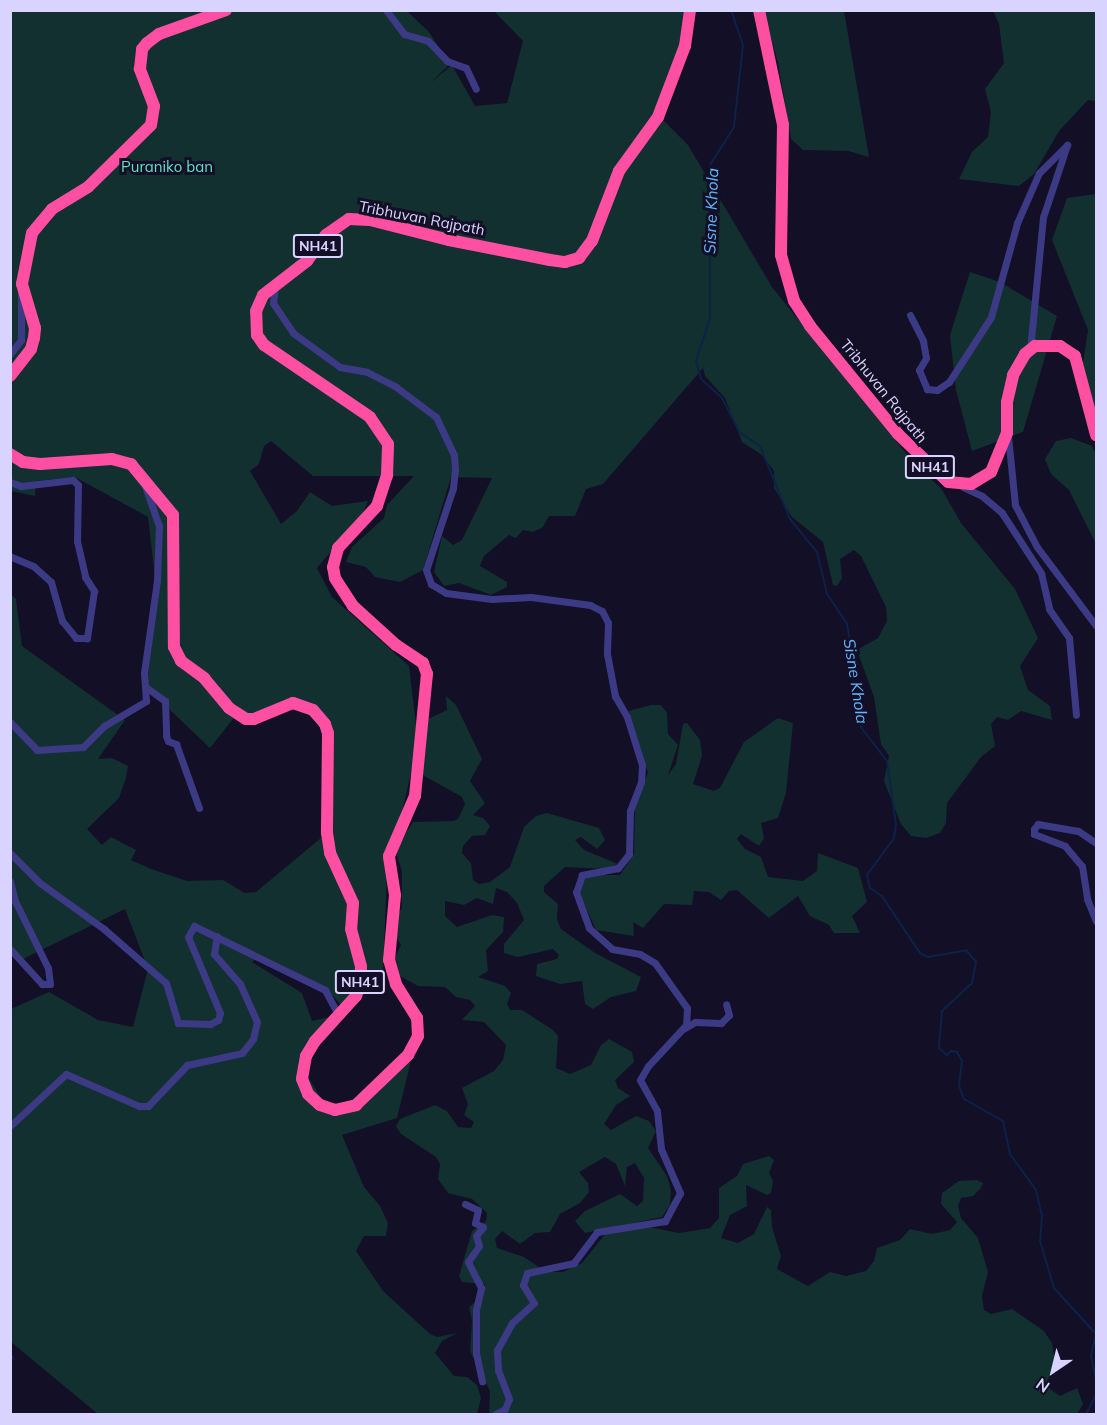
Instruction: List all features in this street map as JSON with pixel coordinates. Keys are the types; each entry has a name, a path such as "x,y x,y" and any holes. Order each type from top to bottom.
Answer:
{"highway":[{"path":"10,376 31,349 34,338 35,328 22,284 27,247 39,224 105,171 155,117 140,69 142,49 159,34 226,10"},
{"name":"Tribhuvan Rajpath","path":"10,454 23,462 40,464 120,460 144,477 173,515 174,647 181,661 204,678 229,708 246,718 254,719 282,705 303,704 319,717 328,733 327,833 330,853 350,892 351,929 361,968 356,996 337,1013 306,1056 302,1079 314,1101 335,1110 356,1105 408,1055 418,1036 417,1018 396,984 388,960 395,895 389,856 415,796 427,674 423,663 396,645 353,606 334,578 333,567 338,548 377,506 389,460 388,444 370,417 264,345 257,335 255,311 263,295 307,261 326,235 340,224 357,218 550,260 566,262 579,258 592,241 619,171 658,117 685,46 690,10"},
{"name":"Tribhuvan Rajpath","path":"759,10 783,125 779,239 794,301 898,434 930,467 955,484"},
{"path":"1030,349 1056,346 1073,353 1096,435"},
{"name":"NH41","path":"955,484 984,480 1000,457 1008,434 1009,387 1016,366 1030,349"}],"street":[{"path":"386,10 404,34 428,41 447,62 466,68 476,89"},
{"path":"910,315 923,341 926,358 919,370 927,388 937,390 949,382 991,317 1017,223 1039,173 1068,145 1043,218 1030,349"},
{"path":"10,354 21,340 18,303 22,284"},
{"path":"275,286 273,303 293,333 340,367 367,372 396,387 436,417 454,455 456,469 426,570 431,584 446,593 492,599 531,597 590,605 606,616 607,654 615,696 627,717 642,778 630,811 632,842 625,861 615,870 582,875 576,892 587,925 610,948 640,954 661,969 685,1004 688,1018 683,1029"},
{"path":"1008,434 1015,505 1037,548 1096,626"},
{"path":"10,722 38,750 83,747 104,726 146,701 147,688 144,673 157,580 159,517 148,499 144,477"},
{"path":"10,482 21,486 73,480 78,485 77,541 85,577 94,591 87,638 76,638 62,621 51,582 33,566 10,556"},
{"path":"955,484 982,496 1002,513 1031,553 1041,573 1049,609 1069,638 1076,715"},
{"path":"1031,553 1037,548"},
{"path":"147,688 165,701 166,736 168,741 176,744 199,808"},
{"path":"1096,843 1070,829 1038,824 1034,830 1034,834 1065,846 1082,866 1087,899 1096,921"},
{"path":"10,853 40,883 104,929 166,983 178,1023 210,1024 218,1020 218,1002 188,937 194,926 325,990 337,1013"},
{"path":"10,881 15,901 48,968 50,984 42,984 23,958 10,949"},
{"path":"10,1126 66,1074 139,1106 148,1106 187,1065 242,1053 253,1039 257,1022 240,984 214,954 217,936"},
{"path":"495,1414 505,1408 509,1399 498,1370 497,1350 512,1323 534,1303 523,1285 527,1273 571,1265 597,1232 663,1222 673,1212 679,1186 661,1149 657,1111 640,1080 648,1066 683,1029 695,1022 720,1023 729,1015 726,1004"},
{"path":"465,1204 478,1210 475,1224 483,1227 476,1236 479,1246 468,1262 481,1288 476,1310 476,1353 482,1381"}],"green space":[{"name":"Puraniko ban","path":"11,11 407,11 429,32 450,64 430,83 452,65 475,106 507,103 523,41 494,11 684,11 685,24 663,120 688,145 772,287 917,467 941,488 961,523 1015,589 1038,638 1020,666 1028,690 1050,706 1052,720 1021,711 1008,720 997,717 991,724 995,746 981,757 947,803 946,823 940,833 926,838 911,836 901,824 884,781 889,756 881,744 874,697 857,650 878,638 887,621 886,607 861,556 854,550 840,559 842,578 837,586 833,585 823,542 792,517 774,488 774,471 762,455 742,442 725,398 705,376 703,368 603,484 586,489 575,516 549,516 543,527 533,532 523,530 516,538 509,535 484,556 480,566 507,582 507,587 491,595 459,583 444,586 434,572 442,536 453,545 462,540 492,478 451,477 423,570 400,582 375,577 366,567 346,562 352,547 384,518 387,505 414,476 313,476 271,441 264,446 259,464 250,471 281,524 297,511 310,492 332,506 368,501 362,515 317,568 332,597 409,666 416,725 447,710 446,696 456,705 482,759 470,781 485,803 473,815 483,818 490,826 485,835 472,836 463,846 462,853 471,863 473,880 479,884 490,882 510,867 524,827 536,816 547,813 599,828 605,840 597,849 581,837 575,840 584,850 618,864 607,869 565,867 544,886 544,892 558,904 557,919 561,929 595,953 641,977 636,991 611,997 593,1009 585,1004 582,981 560,984 536,976 537,964 557,959 559,955 553,949 518,957 504,953 504,944 524,920 517,903 507,892 496,888 493,904 477,898 464,905 445,901 445,916 457,927 492,915 504,917 503,932 486,950 488,971 478,977 505,986 511,993 507,1004 510,1010 522,1010 553,1030 558,1036 556,1068 570,1074 591,1065 601,1045 609,1039 632,1052 634,1062 615,1080 618,1088 630,1096 616,1105 604,1124 611,1130 636,1116 649,1121 656,1131 648,1148 667,1176 671,1190 670,1205 662,1217 585,1233 575,1221 585,1211 620,1194 637,1206 643,1201 644,1178 635,1163 627,1167 625,1186 616,1164 605,1157 579,1172 588,1183 589,1192 580,1203 560,1214 550,1232 535,1233 520,1244 502,1231 495,1239 497,1248 524,1257 546,1272 563,1272 582,1263 606,1233 649,1227 679,1233 710,1228 719,1218 719,1188 737,1176 743,1164 769,1156 774,1160 769,1173 773,1181 771,1193 767,1195 746,1185 747,1206 730,1215 721,1238 738,1243 754,1234 767,1207 771,1210 772,1227 781,1256 777,1269 808,1286 830,1272 846,1276 866,1271 874,1261 877,1248 900,1240 910,1229 932,1234 950,1230 957,1222 941,1204 942,1193 959,1181 977,1180 983,1183 981,1188 973,1196 961,1198 958,1206 961,1218 978,1238 988,1272 982,1296 984,1310 991,1314 1012,1309 1044,1331 1052,1343 1055,1362 1048,1380 1050,1389 1060,1396 1077,1388 1083,1404 1077,1414 489,1414 490,1391 470,1351 472,1321 469,1307 482,1297 485,1284 462,1282 459,1276 472,1231 486,1221 487,1213 472,1199 448,1193 438,1179 440,1164 436,1157 401,1134 396,1126 400,1119 435,1105 447,1111 458,1127 471,1128 474,1122 464,1115 468,1104 462,1088 494,1071 503,1060 506,1045 484,1022 462,1020 475,1006 470,1000 456,997 445,987 418,986 400,976 395,957 401,945 396,937 397,915 402,908 402,872 395,849 413,822 453,821 458,819 465,804 462,797 412,769 387,875 383,972 348,1013 324,986 259,956 252,962 302,993 312,1021 347,1013 315,1050 305,1072 321,1098 332,1105 346,1104 363,1093 416,1040 397,1118 342,1135 364,1187 380,1206 388,1223 386,1236 364,1236 356,1251 383,1291 430,1334 437,1337 457,1333 442,1341 435,1353 454,1376 467,1377 477,1385 481,1398 477,1414 98,1414 11,1342 11,1009 49,992 98,1020 133,1027 148,969 125,909 23,959 11,949 10,594 16,599 22,646 125,720 98,759 112,758 128,766 126,778 119,798 87,829 102,845 111,837 136,850 131,860 151,869 187,881 223,880 245,893 256,892 327,833 328,733 303,704 254,719 237,714 210,748 147,688 156,586 148,517 75,477 36,481 35,496 11,491"},
{"path":"764,11 844,11 869,157 848,151 803,150 791,139 778,63"},
{"path":"993,11 1096,11 1096,101 1088,100 1059,131 1034,174 1019,186 959,179 972,152 988,137 991,112 985,89 1004,63 999,24"},
{"path":"1096,194 1096,418 1083,363 1088,330 1052,240 1067,198"},
{"path":"970,272 1000,282 1057,316 1023,432 972,451 956,390 950,335"},
{"path":"1071,438 1092,446 1096,455 1096,544 1069,490 1051,474 1045,459 1056,441"},
{"path":"651,705 661,705 667,713 668,734 678,745 668,775 676,764 683,724 687,723 700,740 702,756 693,784 714,791 720,788 744,742 778,718 793,723 786,793 778,818 761,823 764,838 759,846 741,834 737,839 745,849 761,857 768,877 803,881 817,871 818,853 858,868 867,902 852,916 860,933 834,933 829,925 810,916 798,896 769,918 737,890 729,891 721,900 709,892 694,891 692,905 664,904 643,928 633,922 634,936 596,930 578,890 588,875 620,875 634,854 635,801 648,773 629,711"}],"waterway":[{"name":"Sisne Khola","path":"731,10 743,45 734,127 710,165 710,318 696,361 701,379 722,398 739,432 760,446 790,519 817,552 827,594 847,624 863,711 860,726 887,761 896,825 894,838 867,875 870,888 882,896 920,953 928,957 966,950 976,962 972,983 942,1011 939,1048 947,1055 951,1051 957,1052 962,1061 959,1086 964,1099 1003,1121 1010,1154 1036,1190 1042,1215 1040,1241 1054,1288 1096,1334 1091,1356 1096,1379"},
{"path":"10,1354 14,1359"},
{"name":"Sisne Khola","path":"1086,1414 1096,1395"}]}
